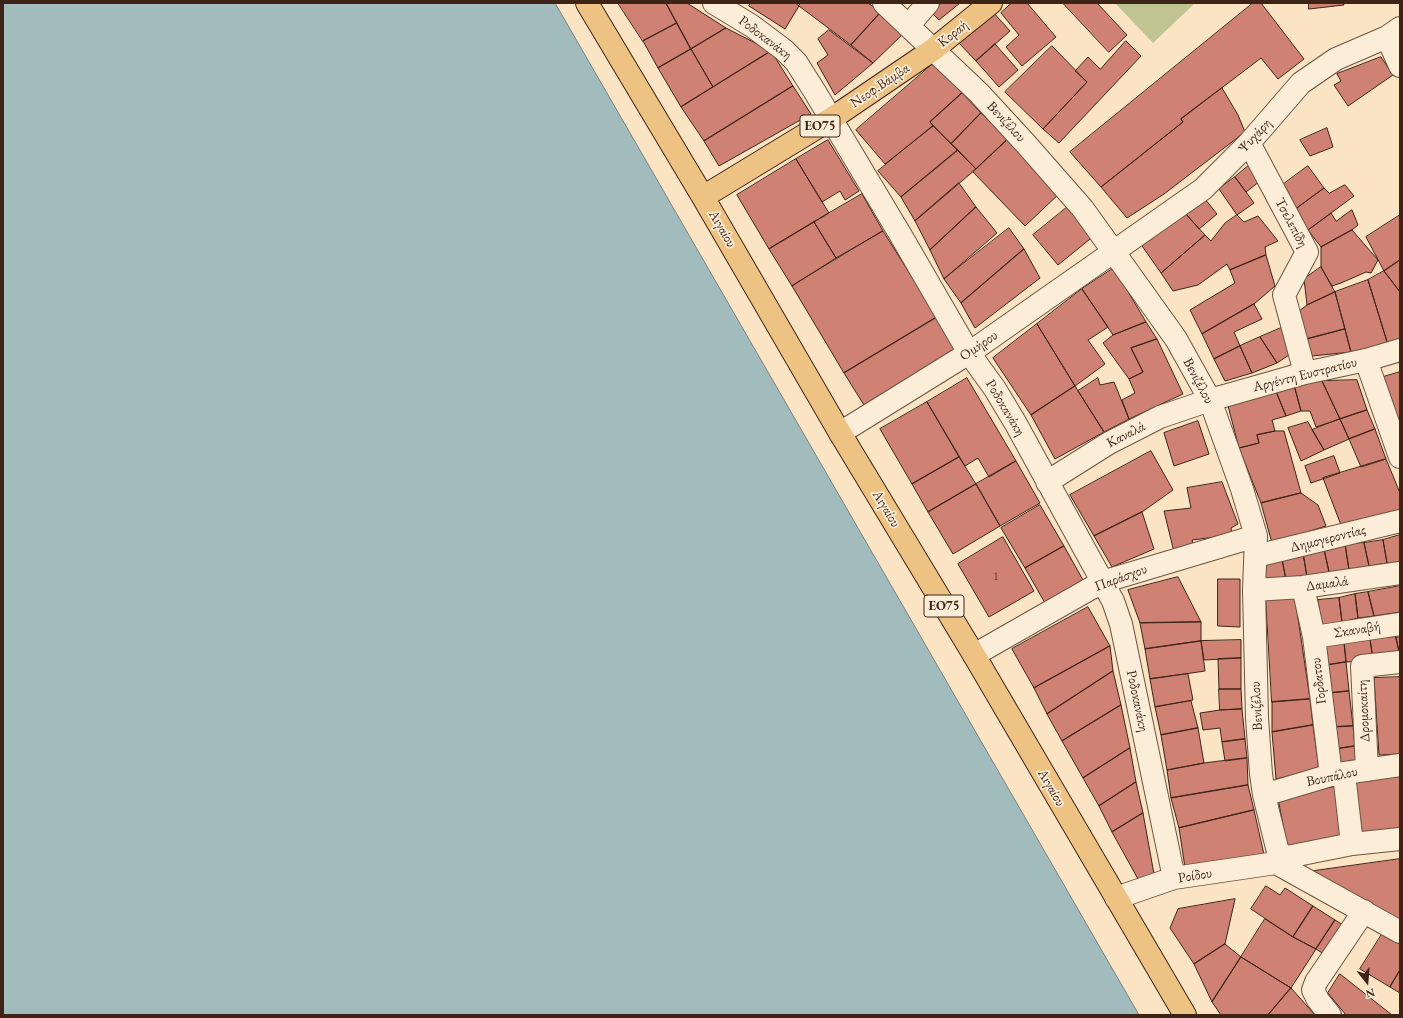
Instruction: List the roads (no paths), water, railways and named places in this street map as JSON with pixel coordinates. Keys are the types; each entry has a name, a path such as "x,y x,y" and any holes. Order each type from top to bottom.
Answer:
{"main road":[{"name":"Αιγαίου","path":"587,3 703,197 840,433 974,655 1184,1015"},
{"name":"Κοραή","path":"934,49 991,3"},
{"name":"Νεοφ.Βάμβα","path":"703,197 831,119 934,49"}],"street":[{"name":"Ροδοκανάκη","path":"714,3 752,26 784,50 796,62 900,234 969,353 995,389 1016,424 1117,610 1174,878"},
{"name":"Βενιζέλου","path":"884,3 979,93 1083,209 1176,339 1210,400 1242,489 1256,546 1254,590 1257,718 1261,774 1264,795 1278,852 1282,860 1400,932"},
{"path":"908,26 928,3"},
{"path":"1393,33 1400,66"},
{"name":"Ψυχάρη","path":"1113,252 1203,189 1249,143 1302,83 1336,59 1393,33"},
{"name":"Τσελεπίδη","path":"1249,143 1307,252 1284,295 1305,373"},
{"name":"Ομήρου","path":"840,433 969,353 1113,252"},
{"name":"Αργέντη Ευστρατίου","path":"1210,400 1305,373 1366,360 1400,350"},
{"path":"1366,360 1400,457"},
{"name":"Καναλά","path":"1047,482 1122,436 1160,417 1210,400"},
{"name":"Δημογεροντίας","path":"1256,546 1400,521"},
{"name":"Παράσχου","path":"974,655 1102,582 1256,546"},
{"name":"Δαμαλά","path":"1254,590 1303,587 1400,573"},
{"name":"Γορδατου","path":"1303,587 1314,637 1337,775 1352,844"},
{"name":"Σκαναβή","path":"1314,637 1400,624"},
{"name":"Δρομοκαίτη","path":"1367,770 1362,666 1400,662"},
{"name":"Βουπάλου","path":"1264,795 1337,775 1400,764"},
{"name":"Ροίδου","path":"1116,898 1174,878 1282,860 1352,844 1400,839"},
{"path":"1330,1015 1318,1000 1313,990 1316,982 1364,911"}],"water":[{"path":"3,3 555,3 1139,1015 3,1015"}]}
